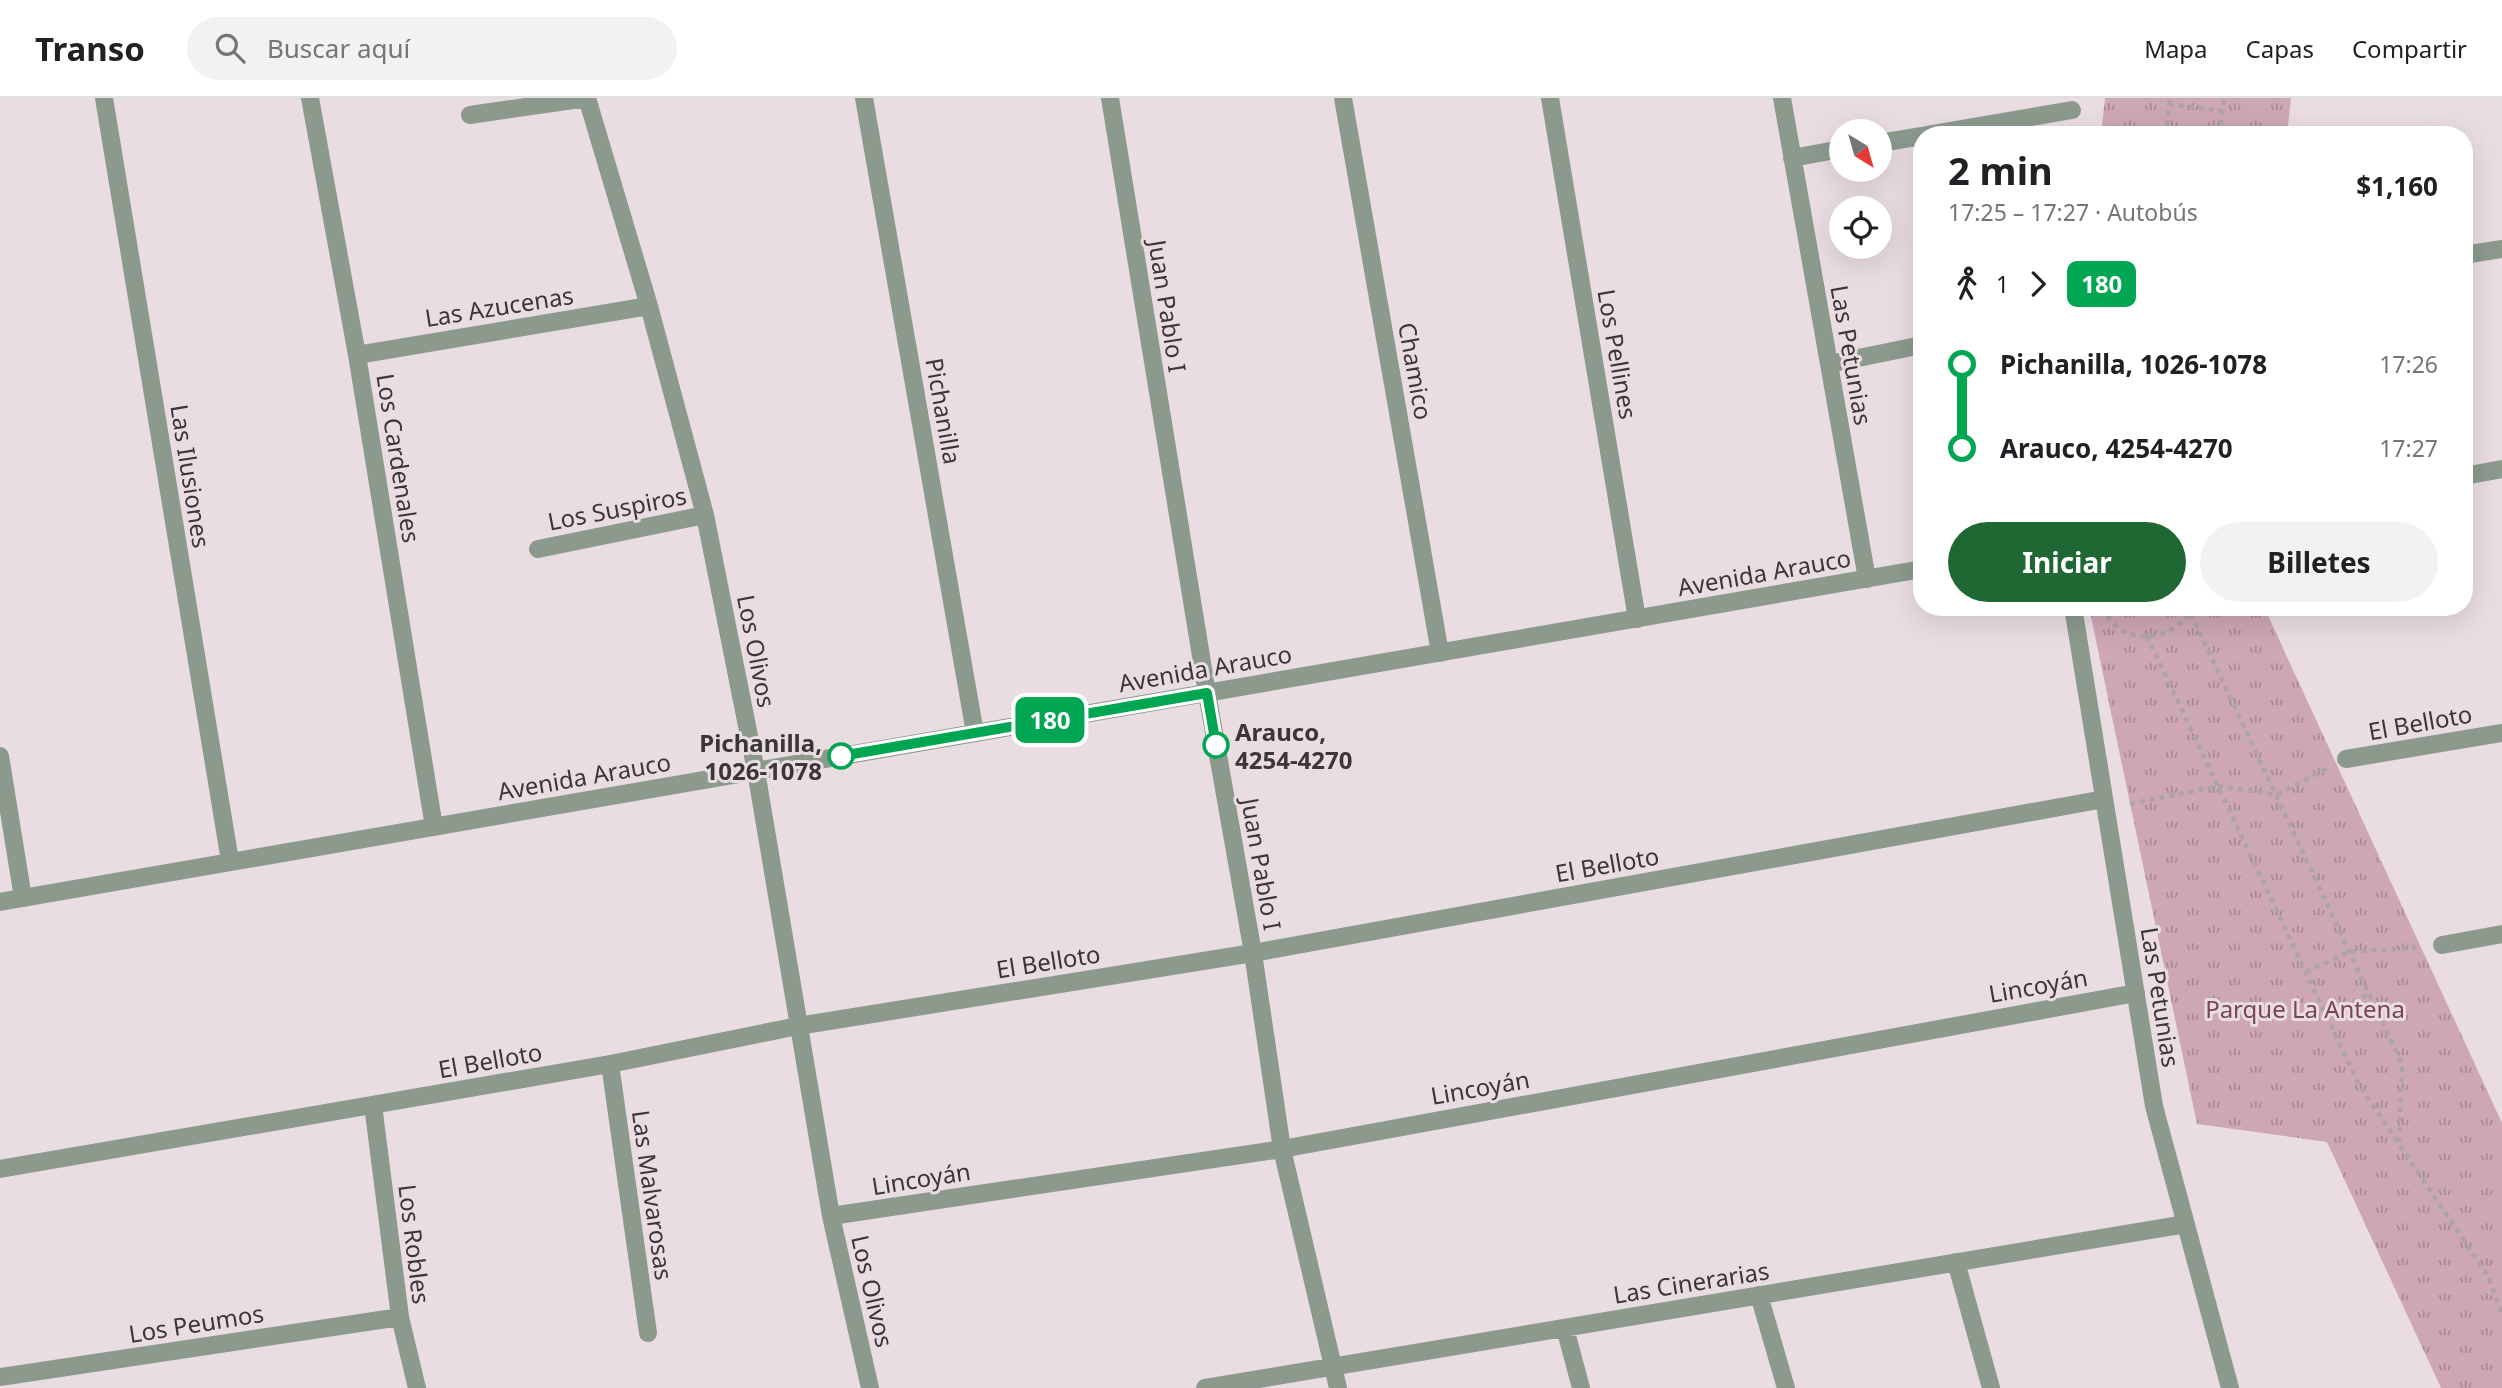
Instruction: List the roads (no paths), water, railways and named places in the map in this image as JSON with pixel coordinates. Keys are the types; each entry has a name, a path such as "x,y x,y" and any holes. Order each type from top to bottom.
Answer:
{"street":[{"name":"Las Ilusiones","path":"104,98 230,861"},
{"name":"Los Cardenales","path":"310,98 357,355 434,827"},
{"path":"470,115 587,98"},
{"name":"Los Olivos","path":"587,98 649,306 705,515 756,771 831,1216 870,1388"},
{"name":"Pichanilla","path":"864,98 975,733"},
{"name":"Juan Pablo I","path":"1110,98 1207,693 1253,953 1282,1149 1338,1388"},
{"name":"Chamico","path":"1343,98 1440,653"},
{"name":"Los Pellines","path":"1550,98 1637,619"},
{"name":"Las Petunias","path":"1782,98 1867,579"},
{"path":"1977,126 2071,110"},
{"path":"1892,141 1913,137"},
{"path":"1792,158 1829,151"},
{"path":"2473,254 2502,249"},
{"name":"Las Azucenas","path":"357,355 649,306"},
{"path":"1829,364 1913,347"},
{"path":"2473,474 2502,469"},
{"name":"Los Suspiros","path":"538,549 705,515"},
{"name":"Avenida Arauco","path":"0,902 1913,571"},
{"name":"Las Petunias","path":"2074,616 2154,1106 2230,1388"},
{"name":"El Belloto","path":"2346,760 2502,733"},
{"path":"0,755 23,898"},
{"name":"El Belloto","path":"0,1169 610,1064 798,1026 1253,953 2105,804"},
{"path":"2442,945 2502,934"},
{"name":"Lincoyán","path":"831,1216 1282,1149 2136,993"},
{"name":"Las Malvarosas","path":"610,1064 648,1334"},
{"name":"Los Robles","path":"373,1105 400,1317 417,1388"},
{"name":"Las Cinerarias","path":"1205,1388 2186,1224"},
{"path":"1956,1262 1991,1388"},
{"path":"1759,1295 1786,1388"},
{"name":"Los Peumos","path":"0,1377 400,1317"},
{"path":"1565,1328 1581,1388"}],"place":[{"name":"Arauco, 4254-4270","path":"1216,745"},
{"name":"Pichanilla, 1026-1078","path":"841,756"}],"park label":[{"name":"Parque La Antena","path":"2305,1008"}]}
